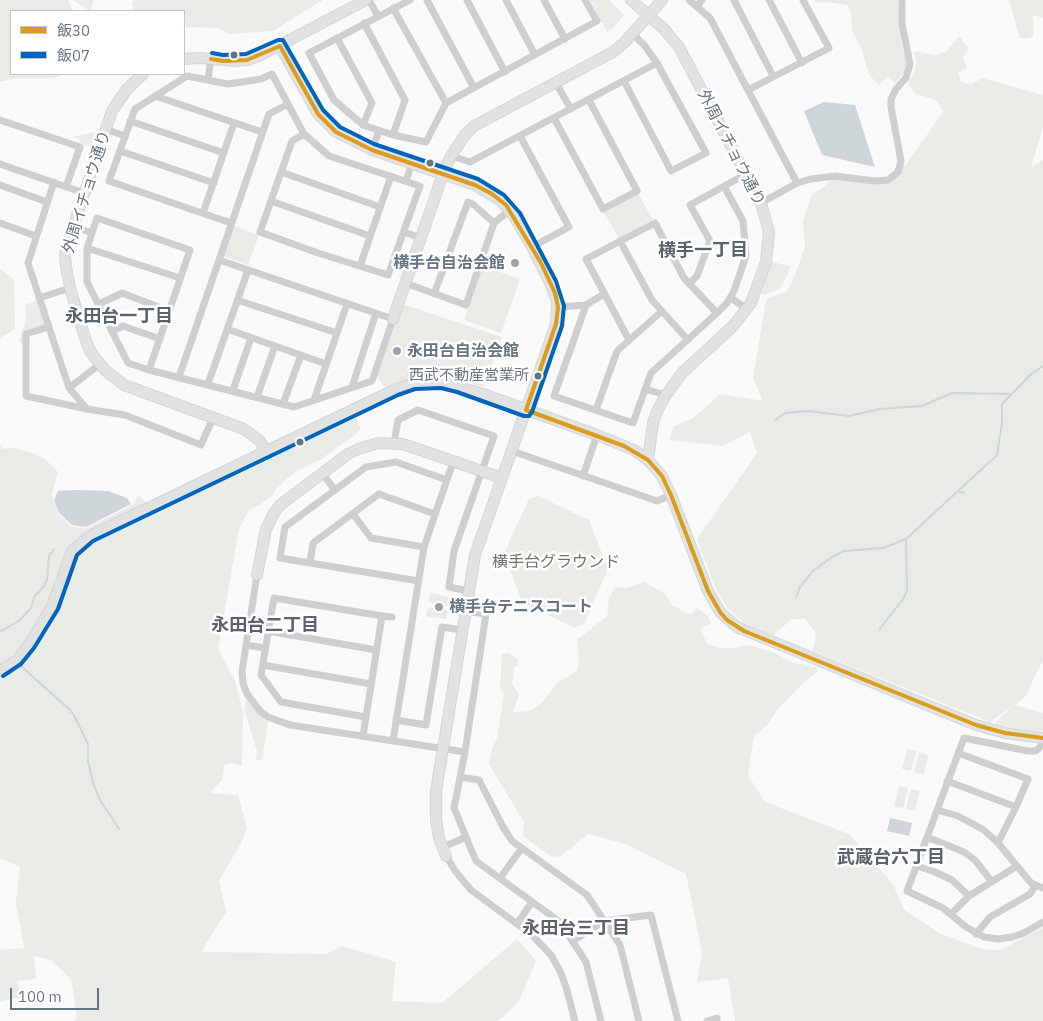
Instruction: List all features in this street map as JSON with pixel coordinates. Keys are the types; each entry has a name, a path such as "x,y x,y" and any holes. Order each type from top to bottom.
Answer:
{"street":[{"path":"185,59 247,60 280,46 367,0 378,16"},
{"path":"410,0 309,53 334,100 363,125 393,135 426,142 446,103 597,21 585,0"},
{"path":"427,0 474,88"},
{"path":"467,0 504,72"},
{"path":"506,0 535,55"},
{"path":"544,0 565,39"},
{"name":"外周イチョウ通り","path":"631,0 664,29 679,47 761,202 768,222 769,232 766,262 755,294 747,309 733,326 682,373 666,395 658,409 653,424 648,460"},
{"path":"149,370 190,250 96,218 87,248 87,282 128,363 149,370 294,407 372,380 443,174 457,145 474,126 613,52 662,0"},
{"path":"689,0 710,18 797,183"},
{"path":"697,6 702,0"},
{"path":"734,0 774,76"},
{"path":"769,0 802,63"},
{"path":"748,90 829,48 803,0"},
{"path":"761,202 797,183 823,176 875,181 888,180 898,172 901,161 891,100 896,89 909,72 910,64 902,24 902,0"},
{"path":"393,8 446,103"},
{"path":"364,24 405,100 393,135"},
{"path":"624,81 671,171 706,154 657,62 646,46 632,34"},
{"path":"337,38 372,103 363,125"},
{"path":"280,46 318,114 324,122 343,137 372,150 484,189 500,200 510,210 532,247 554,293 558,306 556,324 480,536 468,590 435,804 436,820 444,851 456,872 471,890 532,935 551,955 560,971 575,1021"},
{"path":"208,80 211,59"},
{"path":"451,156 470,162 657,62"},
{"path":"231,223 109,181 135,109 187,76 228,84 261,79 272,74 304,134 329,156 420,186 388,275 260,232 292,141 304,134"},
{"name":"外周イチョウ通り","path":"142,75 117,102 84,193 66,255 70,288 85,338 90,350 100,364 124,385 244,430 260,441 266,451"},
{"path":"556,82 571,109"},
{"path":"155,96 262,132"},
{"path":"554,118 603,209 637,190 589,100"},
{"path":"179,377 269,114 288,104"},
{"path":"0,120 80,147 66,187"},
{"path":"130,122 224,153"},
{"path":"203,213 234,123"},
{"path":"106,129 125,136"},
{"path":"372,150 379,131"},
{"path":"520,136 569,227 532,247"},
{"path":"120,151 214,183"},
{"path":"406,182 412,163"},
{"path":"0,164 84,193"},
{"path":"281,172 380,207"},
{"path":"690,283 697,276 710,241 690,205 746,174"},
{"path":"360,266 391,176"},
{"path":"54,182 28,262 68,388 87,409"},
{"path":"0,185 48,202"},
{"path":"586,305 554,396 632,423 651,373 731,298 746,256 743,221 724,186"},
{"path":"271,202 370,236"},
{"path":"434,294 468,202 494,222"},
{"path":"405,283 466,305 494,222 510,210"},
{"path":"0,223 36,236"},
{"path":"629,340 586,259 655,223 684,278 717,313"},
{"path":"73,226 92,233"},
{"path":"404,232 421,238"},
{"path":"620,241 652,300 688,340"},
{"path":"87,248 180,278"},
{"path":"219,260 393,319"},
{"path":"208,384 248,270"},
{"path":"39,298 70,288"},
{"path":"99,304 122,293 169,310"},
{"path":"558,306 586,305 604,294"},
{"path":"731,298 747,309"},
{"path":"238,300 337,333"},
{"path":"314,400 347,304"},
{"path":"596,410 617,351 662,311"},
{"path":"352,387 376,313"},
{"path":"112,331 123,326 160,338"},
{"path":"48,327 26,334 26,396 125,415 201,445 213,418"},
{"path":"227,330 326,364"},
{"path":"233,390 251,338"},
{"path":"257,397 275,346"},
{"path":"283,404 301,356"},
{"path":"68,388 100,364"},
{"path":"0,671 17,660 29,645 52,606 69,559 77,546 90,536 396,389 414,384 442,382 459,386 597,435 634,450 648,460 662,476 671,495 708,590 720,612 736,628 976,725 1005,733 1043,738"},
{"path":"645,389 666,395"},
{"path":"394,443 398,420 418,410 494,436 454,552 449,587 468,590"},
{"path":"583,476 597,435"},
{"path":"465,752 290,725 268,717 260,711 247,694 243,683 242,670 266,529 274,513 288,498 348,454 379,443 394,443 502,478"},
{"path":"512,451 657,501 671,495"},
{"path":"418,581 280,558 285,527 366,467 396,462 447,480"},
{"path":"393,741 424,547 453,462"},
{"path":"322,473 335,490"},
{"path":"310,563 313,543 379,494 435,514"},
{"path":"353,514 371,538 424,547"},
{"path":"366,718 281,702 261,675 274,598 392,618"},
{"path":"465,611 486,614 465,752 454,808 476,861 560,922 586,962 601,1021"},
{"path":"363,736 382,616"},
{"path":"396,720 426,725 442,627 462,630"},
{"path":"268,631 376,650"},
{"path":"246,645 265,648"},
{"path":"262,665 371,684"},
{"path":"1043,744 1036,751 1028,751 964,738 907,891 932,902 952,914 976,934 998,939 1012,937 1024,933 1043,922"},
{"path":"958,753 1028,780 998,843"},
{"path":"460,777 479,780 512,841 587,895 620,945 639,1021"},
{"path":"947,781 1016,807"},
{"path":"937,810 972,822 984,830 998,843 1035,886 1043,888"},
{"path":"444,851 466,837"},
{"path":"927,837 964,852 975,860 992,882"},
{"path":"500,878 522,848"},
{"path":"917,866 952,880 969,896"},
{"path":"952,914 969,896 1017,866"},
{"path":"976,934 990,917 1030,894 1035,886"},
{"path":"517,924 532,902"},
{"path":"572,941 604,921 651,915 678,1021"},
{"path":"707,1021 717,1018 718,1021"}],"green space":[{"path":"0,0 68,0 73,10 10,10 10,75 62,75 55,78 16,78 0,82"},
{"path":"73,0 94,0 90,10"},
{"path":"134,0 323,0 273,31 229,34 217,28 185,27 185,10 134,10 132,3"},
{"path":"590,0 609,0 624,15 607,32"},
{"path":"814,0 898,0 901,42 907,63 904,73 895,83 888,76 879,85 869,75 862,49 852,30 851,11 847,5 826,2 816,3"},
{"path":"1009,0 1043,0 1043,18 1033,15 1033,37 1020,39"},
{"path":"959,36 969,48 963,57 967,68 958,73 961,82 971,84 983,78 1043,95 1043,126 1031,168 1043,160 1043,660 1025,697 1015,705 1043,713 1043,731 994,724 1014,705 990,722 813,651 816,634 806,619 792,619 773,635 742,622 726,606 714,585 697,539 757,453 750,432 723,446 670,440 673,427 693,418 720,394 763,401 753,378 766,301 768,298 785,292 789,288 805,246 803,221 812,194 824,187 835,176 888,180 908,162 943,112 936,100 915,94 908,83 914,74 916,62 914,51 935,55 946,52"},
{"path":"100,131 95,148 79,143 80,139 71,137"},
{"path":"638,193 653,220 619,239 604,212"},
{"path":"234,226 259,235 248,265 223,256"},
{"path":"772,262 791,266 782,286 778,290 764,295 761,294"},
{"path":"482,266 520,279 501,333 464,320"},
{"path":"0,269 14,280 15,329 0,338"},
{"path":"39,300 48,327 26,334 26,342 19,343 26,319 25,305"},
{"path":"402,304 502,337 484,387 438,376 408,379 384,387 377,375"},
{"path":"356,418 361,429 356,434 320,460 297,471 284,481 273,495 249,510 239,529 218,649 235,681 243,712 242,766 230,763 224,766 222,780 210,793 238,795 247,828 240,845 219,881 226,912 201,952 326,954 342,946 396,962 392,1001 442,1003 517,939 536,961 519,1001 503,1017 496,1021 74,1021 77,1017 71,979 51,960 34,956 36,979 17,981 21,997 0,1001 0,950 24,948 16,903 20,867 0,858 0,444 2,449 15,448 33,453 45,459 58,472 52,495 58,514 71,526 85,529 132,505 139,495 154,511"},
{"name":"横手台グラウンド","path":"538,496 589,520 608,569 584,624 575,628 522,602 504,553 529,499"},
{"path":"644,582 664,593 672,605 690,615 697,608 708,616 711,623 700,629 708,644 720,648 749,645 775,653 791,662 816,667 818,671 803,683 779,708 767,725 754,737 748,775 765,802 849,834 893,884 904,910 941,934 982,949 1000,950 1043,928 1043,1021 735,1021 728,978 697,982 702,952 686,874 623,843 588,834 560,857 550,856 523,836 524,822 489,764 492,749 497,738 504,694 500,688 502,654 508,653 517,658 518,665 514,668 512,684 519,695 513,712 530,711 541,704 557,683 577,671 579,658 577,640 607,616 609,597 616,587 627,588"},
{"path":"430,593 450,597 449,606 429,602"},
{"path":"428,607 448,610 446,619 426,616"},
{"path":"246,700 268,722 262,761 256,759 257,752 244,708"},
{"path":"907,749 916,751 911,771 902,769"},
{"path":"919,752 928,755 924,775 914,772"},
{"path":"899,786 908,788 903,808 894,806"},
{"path":"911,789 920,791 915,811 906,809"}],"shaded area":[{"path":"824,102 855,105 875,167 822,155 804,111"},
{"path":"58,491 108,491 127,498 131,504 86,527 72,525 59,513 54,500"},
{"path":"890,818 912,823 909,836 887,831"}],"waterway":[{"path":"796,597 800,587 813,571 832,557 844,551 883,548 906,539 997,455 1002,423 1002,404 1031,374 1043,366"},
{"path":"775,420 785,413 809,411 849,416 880,409 922,406 952,393 1012,394"},
{"path":"960,492 964,493"},
{"path":"879,630 903,599 907,590 906,540"},
{"path":"0,632 20,620 30,609 35,596 47,580 49,556 54,549"},
{"path":"21,666 70,710 75,717 88,744 88,761 93,783 100,800 119,829"}],"transit line":[{"name":"飯07","path":"3,676 21,664 34,648 58,609 77,555 93,541 398,395 415,389 441,388 524,416 529,416 562,326 564,306 556,281 520,213 504,195 478,179 374,144 340,127 323,110 283,40 278,40 246,54 223,55 212,53"},
{"name":"飯30","path":"211,59 223,61 247,60 280,46 318,114 336,132 372,150 475,185 492,194 506,205 541,263 555,293 558,307 556,324 526,410 624,446 648,460 662,476 708,591 727,620 744,631 976,725 1005,733 1043,738"}],"place":[{"name":"横手台自治会館","path":"515,263"},
{"name":"永田台自治会館","path":"397,351"},
{"name":"西武不動産営業所","path":"538,376"},
{"name":"横手台テニスコート","path":"439,607"}],"district":[{"name":"横手一丁目","path":"703,251"},
{"name":"永田台一丁目","path":"119,317"},
{"name":"永田台二丁目","path":"265,626"},
{"name":"武蔵台六丁目","path":"891,858"},
{"name":"永田台三丁目","path":"576,929"}]}
